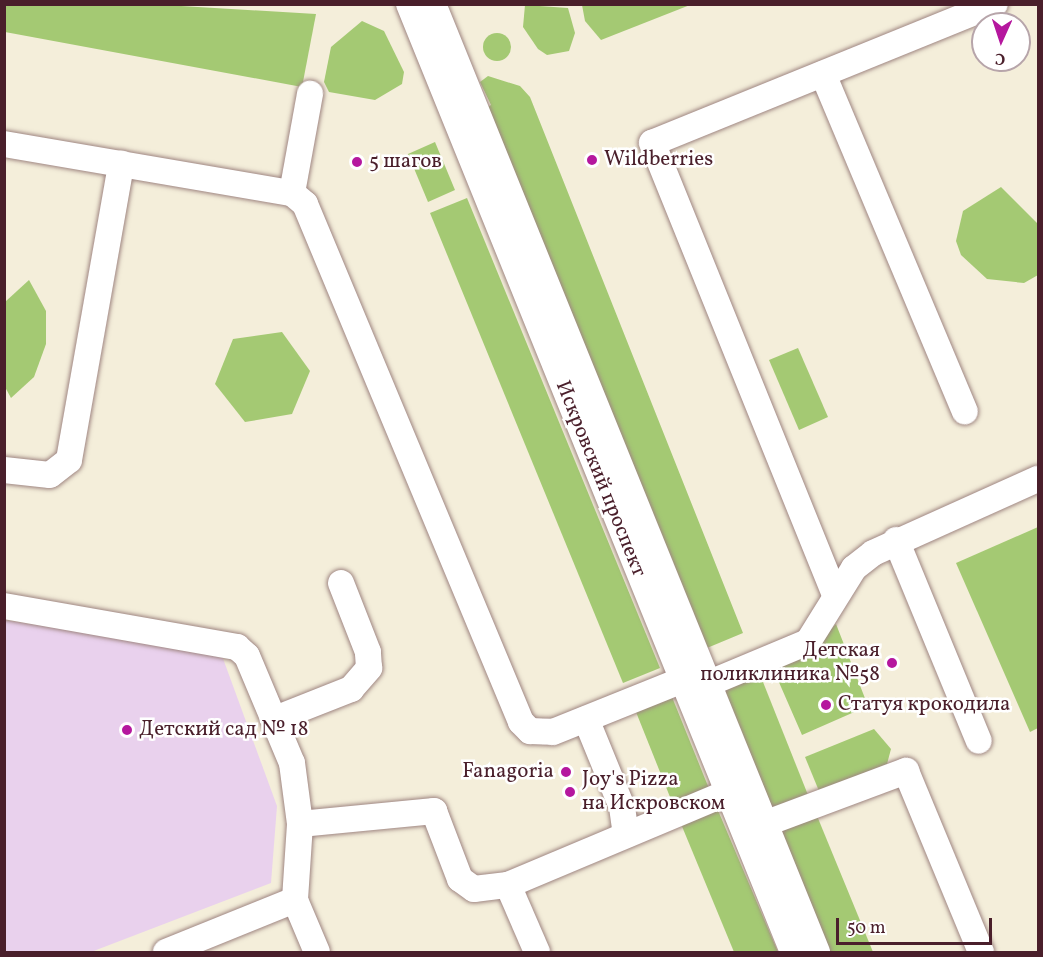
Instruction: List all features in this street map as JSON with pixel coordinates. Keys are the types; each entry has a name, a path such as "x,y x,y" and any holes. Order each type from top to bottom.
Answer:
{"street":[{"name":"Искровский проспект","path":"409,4 695,682"},
{"name":"Искровский проспект","path":"433,4 738,789 754,827 817,952"},
{"path":"835,595 652,143 995,4"},
{"path":"824,74 965,411"},
{"path":"292,193 310,94"},
{"path":"4,144 292,193 309,215 520,722 542,734 808,642 835,595 854,568 896,540 1038,479"},
{"path":"4,470 50,475 69,460 121,164"},
{"path":"896,540 979,741"},
{"path":"275,719 351,689 369,668 368,652 341,583"},
{"path":"4,606 237,647 275,719 292,763 300,824 295,900 317,952"},
{"path":"586,720 622,807 626,836"},
{"path":"754,827 906,771 981,952"},
{"path":"300,824 434,812 460,879 474,889 508,885 738,789"},
{"name":"Искровский проспект","path":"754,827 794,952"},
{"path":"508,885 537,952"},
{"path":"166,952 295,900"}],"shaded area":[{"name":"Детский сад № 18","path":"4,620 221,653 277,806 271,883 91,952 5,952"}],"green space":[{"path":"148,4 316,14 302,87 5,32 4,5"},
{"path":"582,4 690,5 601,40 585,21"},
{"path":"525,5 568,8 575,33 569,51 547,55 538,49 523,27"},
{"path":"362,21 384,31 404,72 402,84 375,100 329,92 324,82 331,47"},
{"path":"497,33 507,37 511,47 507,57 497,61 487,57 483,47 487,37"},
{"path":"488,76 520,86 530,97 743,633 707,648 486,108 491,105 480,82"},
{"path":"435,142 455,190 428,202 408,154"},
{"path":"1001,187 1038,224 1038,275 1024,283 987,279 961,255 956,241 963,211"},
{"path":"467,198 660,668 623,683 430,213"},
{"path":"29,280 46,311 46,344 34,377 11,398 5,387 5,302"},
{"path":"282,332 310,371 292,414 245,422 215,384 233,339"},
{"path":"798,348 828,417 799,430 769,360"},
{"path":"1038,527 1038,728 1030,732 956,563"},
{"path":"836,624 868,706 802,735 771,664 813,646"},
{"path":"759,672 808,795 770,811 721,688"},
{"path":"672,697 710,791 674,807 636,712"},
{"path":"874,729 891,749 887,764 819,791 805,757"},
{"path":"717,808 778,952 734,952 681,824"},
{"path":"815,811 873,952 828,952 777,827"}],"place":[{"name":"Wildberries","path":"592,160"},
{"name":"5 шагов","path":"357,162"},
{"name":"Детская поликлиника №58","path":"892,663"},
{"name":"Статуя крокодила","path":"826,705"},
{"name":"Детский сад № 18","path":"127,730"},
{"name":"Fanagoria","path":"566,772"},
{"name":"Joy's Pizza на Искровском","path":"570,792"}]}
